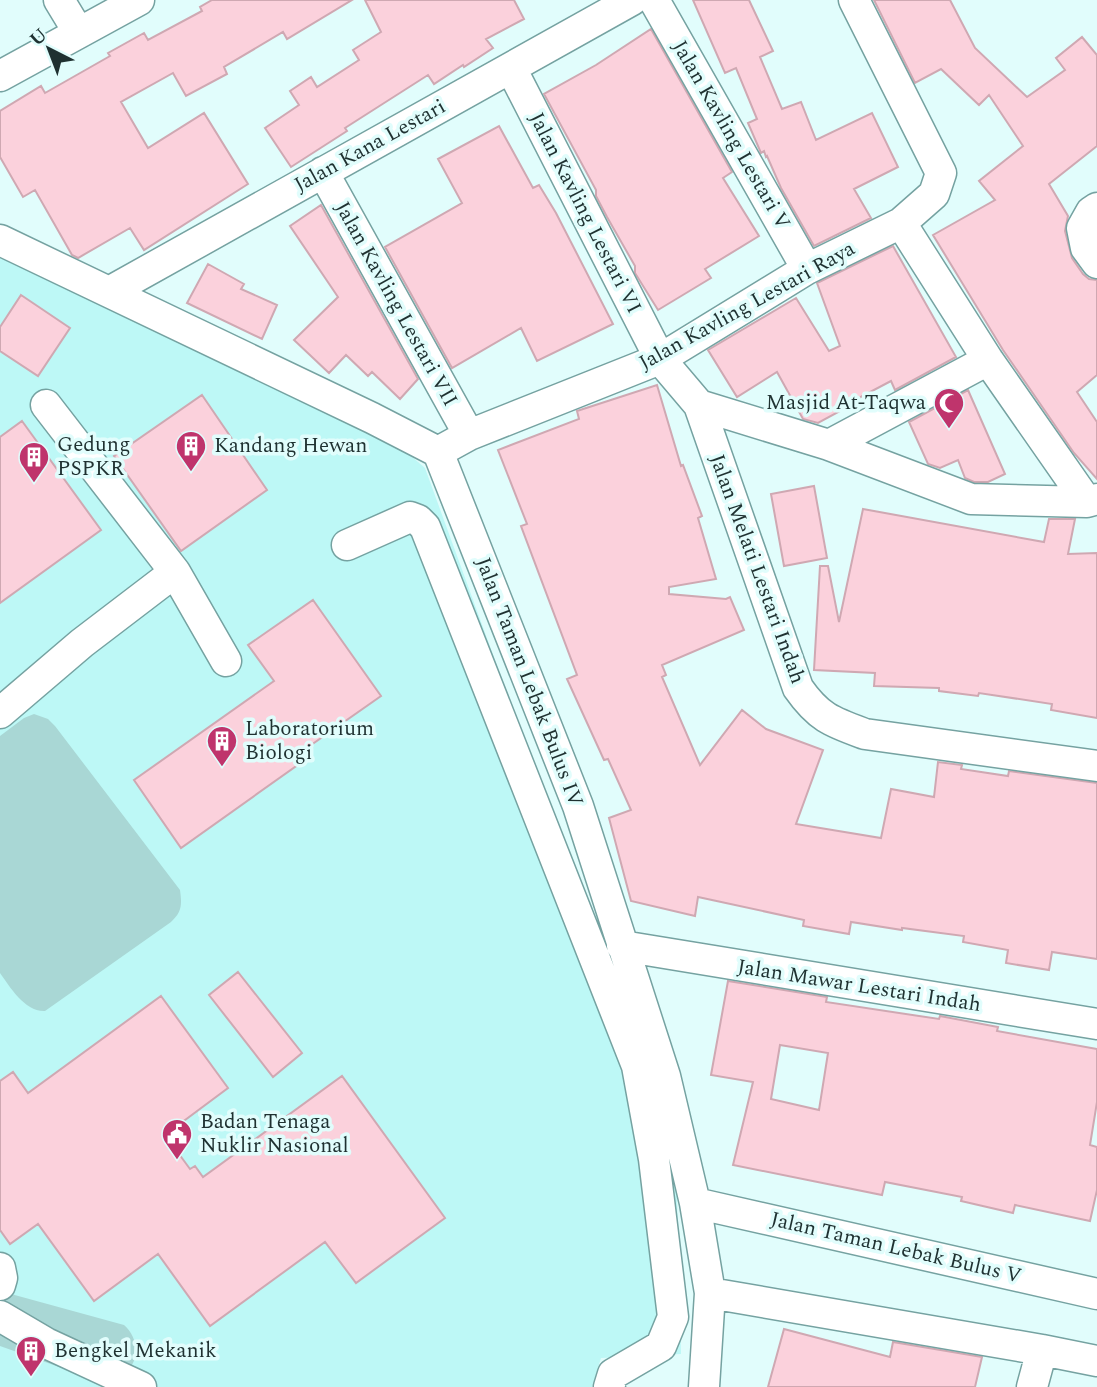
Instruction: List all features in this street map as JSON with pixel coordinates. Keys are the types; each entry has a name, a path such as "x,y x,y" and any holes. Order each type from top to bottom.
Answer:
{"street":[{"path":"59,0 79,33"},
{"path":"0,76 139,0"},
{"name":"Jalan Kana Lestari","path":"108,292 632,0"},
{"name":"Jalan Kavling Lestari V","path":"654,0 807,270"},
{"name":"Jalan Kavling Lestari Raya","path":"438,452 469,435 660,359 807,270 901,223 934,194 941,173 854,0"},
{"name":"Jalan Kavling Lestari VI","path":"511,68 660,359"},
{"name":"Jalan Kavling Lestari VII","path":"323,172 469,435"},
{"path":"1097,208 1091,212 1082,228 1086,248 1097,263"},
{"path":"901,223 988,360 1092,501"},
{"path":"0,240 438,452"},
{"name":"Jalan Melati Lestari Indah","path":"660,359 699,405 798,688 812,708 834,723 865,734 1097,766"},
{"path":"829,444 988,360"},
{"path":"46,405 175,572 226,661"},
{"path":"699,405 829,444 971,499 1092,501"},
{"name":"Jalan Taman Lebak Bulus IV","path":"438,452 578,806 665,1076 695,1203 710,1293 704,1387"},
{"path":"347,545 410,517 425,527 637,1066 654,1159 673,1317 661,1346 613,1374 609,1387"},
{"path":"0,713 82,643 175,572"},
{"name":"Jalan Mawar Lestari Indah","path":"622,946 1097,1024"},
{"name":"Jalan Taman Lebak Bulus V","path":"695,1203 1097,1294"},
{"path":"0,1268 0,1285"},
{"path":"710,1293 1097,1361"},
{"path":"0,1316 46,1343 141,1387"},
{"path":"1032,1387 1042,1350"}],"shaded area":[{"path":"0,241 352,405 425,468 676,1157 681,1354 601,1358 592,1387 0,1387"},
{"path":"34,714 48,719 55,726 180,890 181,900 179,911 171,922 45,1011 25,1003 0,973 0,736"},
{"path":"0,1288 11,1294 124,1325 132,1335 136,1347 131,1366 107,1384 0,1346"}],"building":[{"path":"212,0 352,0 287,39 283,32 224,67 227,74 186,96 173,73 121,102 148,148 204,113 248,184 144,250 130,228 78,258 72,255 35,190 23,197 0,157 0,111 41,86 45,93 144,33 148,40 202,11 200,7"},
{"path":"365,0 514,0 524,19 486,39 493,48 464,67 463,65 434,84 428,75 345,128 347,131 291,167 265,128 299,105 290,91 311,77 317,87 359,60 353,50 381,32"},
{"path":"693,0 749,0 773,51 760,57 782,109 801,102 816,140 872,113 898,167 854,189 871,218 814,246 781,188 767,156 764,151 761,153 748,123 757,119 736,68 725,73"},
{"path":"874,0 950,0 975,48 1027,97 1065,70 1056,58 1082,37 1097,55 1097,146 1049,184 1068,216 1065,231 1072,258 1083,274 1089,279 1097,280 1097,375 1077,392 1097,422 1097,479 1074,453 1003,350 933,235 995,200 979,181 1023,146 989,95 979,105 941,69 915,83"},
{"path":"651,29 732,172 723,178 759,236 705,269 711,278 658,310 635,273 635,266 544,94 596,65"},
{"path":"499,126 533,188 539,185 556,213 613,324 537,361 521,328 452,368 385,247 462,203 438,159"},
{"path":"321,205 418,379 400,399 372,372 368,376 346,355 329,373 294,340 338,297 290,226"},
{"path":"893,246 956,357 895,390 891,381 818,423 803,419 777,372 737,397 708,350 796,298 829,351 840,346 817,283"},
{"path":"208,264 244,284 241,289 277,305 262,339 187,303"},
{"path":"21,295 70,328 38,376 0,351 0,327"},
{"path":"657,385 681,466 683,465 702,516 698,518 716,579 669,587 669,594 726,599 730,597 744,630 662,665 666,675 662,677 700,765 742,710 766,729 823,750 796,824 881,838 891,789 934,797 938,762 962,765 961,769 1008,776 1009,771 1097,783 1097,959 1052,952 1049,970 1006,963 1008,950 963,942 964,936 851,922 849,934 803,926 804,920 698,897 695,916 631,901 609,818 631,810 608,759 604,760 567,679 577,675 521,526 527,524 498,450 579,419 577,411"},
{"name":"Masjid At-Taqwa","path":"968,390 1005,474 988,482 974,482 965,478 958,460 940,468 928,464 909,422"},
{"name":"Kandang Hewan","path":"202,395 267,490 181,551 114,456"},
{"name":"Gedung PSPKR","path":"22,421 101,530 0,603 0,437"},
{"path":"814,486 827,558 784,566 771,494"},
{"path":"863,509 1044,542 1049,519 1075,519 1068,554 1097,553 1097,718 1051,710 1052,704 979,693 978,696 939,691 939,688 874,686 875,673 814,670 820,566 828,566 839,622"},
{"path":"313,600 381,696 304,750 309,757 181,848 134,780 274,681 248,645"},
{"path":"238,972 302,1053 273,1077 209,995"},
{"path":"728,981 827,997 826,1002 939,1019 940,1016 998,1027 997,1031 1097,1049 1097,1102 1090,1145 1097,1147 1097,1190 1090,1221 1015,1205 1013,1213 961,1201 962,1197 885,1182 882,1195 733,1165 753,1082 711,1075","holes":["780,1045 828,1053 819,1110 771,1099"]},
{"path":"161,996 228,1088 165,1135 190,1169 195,1166 203,1177 342,1076 445,1218 356,1283 325,1242 210,1326 158,1254 94,1301 38,1224 10,1244 0,1230 0,1081 13,1072 28,1093"},
{"path":"784,1329 890,1357 893,1342 982,1357 975,1387 768,1387"}],"place":[{"name":"Masjid At-Taqwa","path":"949,430"},
{"name":"Kandang Hewan","path":"191,473"},
{"name":"Gedung PSPKR","path":"34,484"},
{"name":"Laboratorium Biologi","path":"222,768"},
{"name":"Badan Tenaga Nuklir Nasional","path":"177,1161"},
{"name":"Bengkel Mekanik","path":"31,1378"}]}
